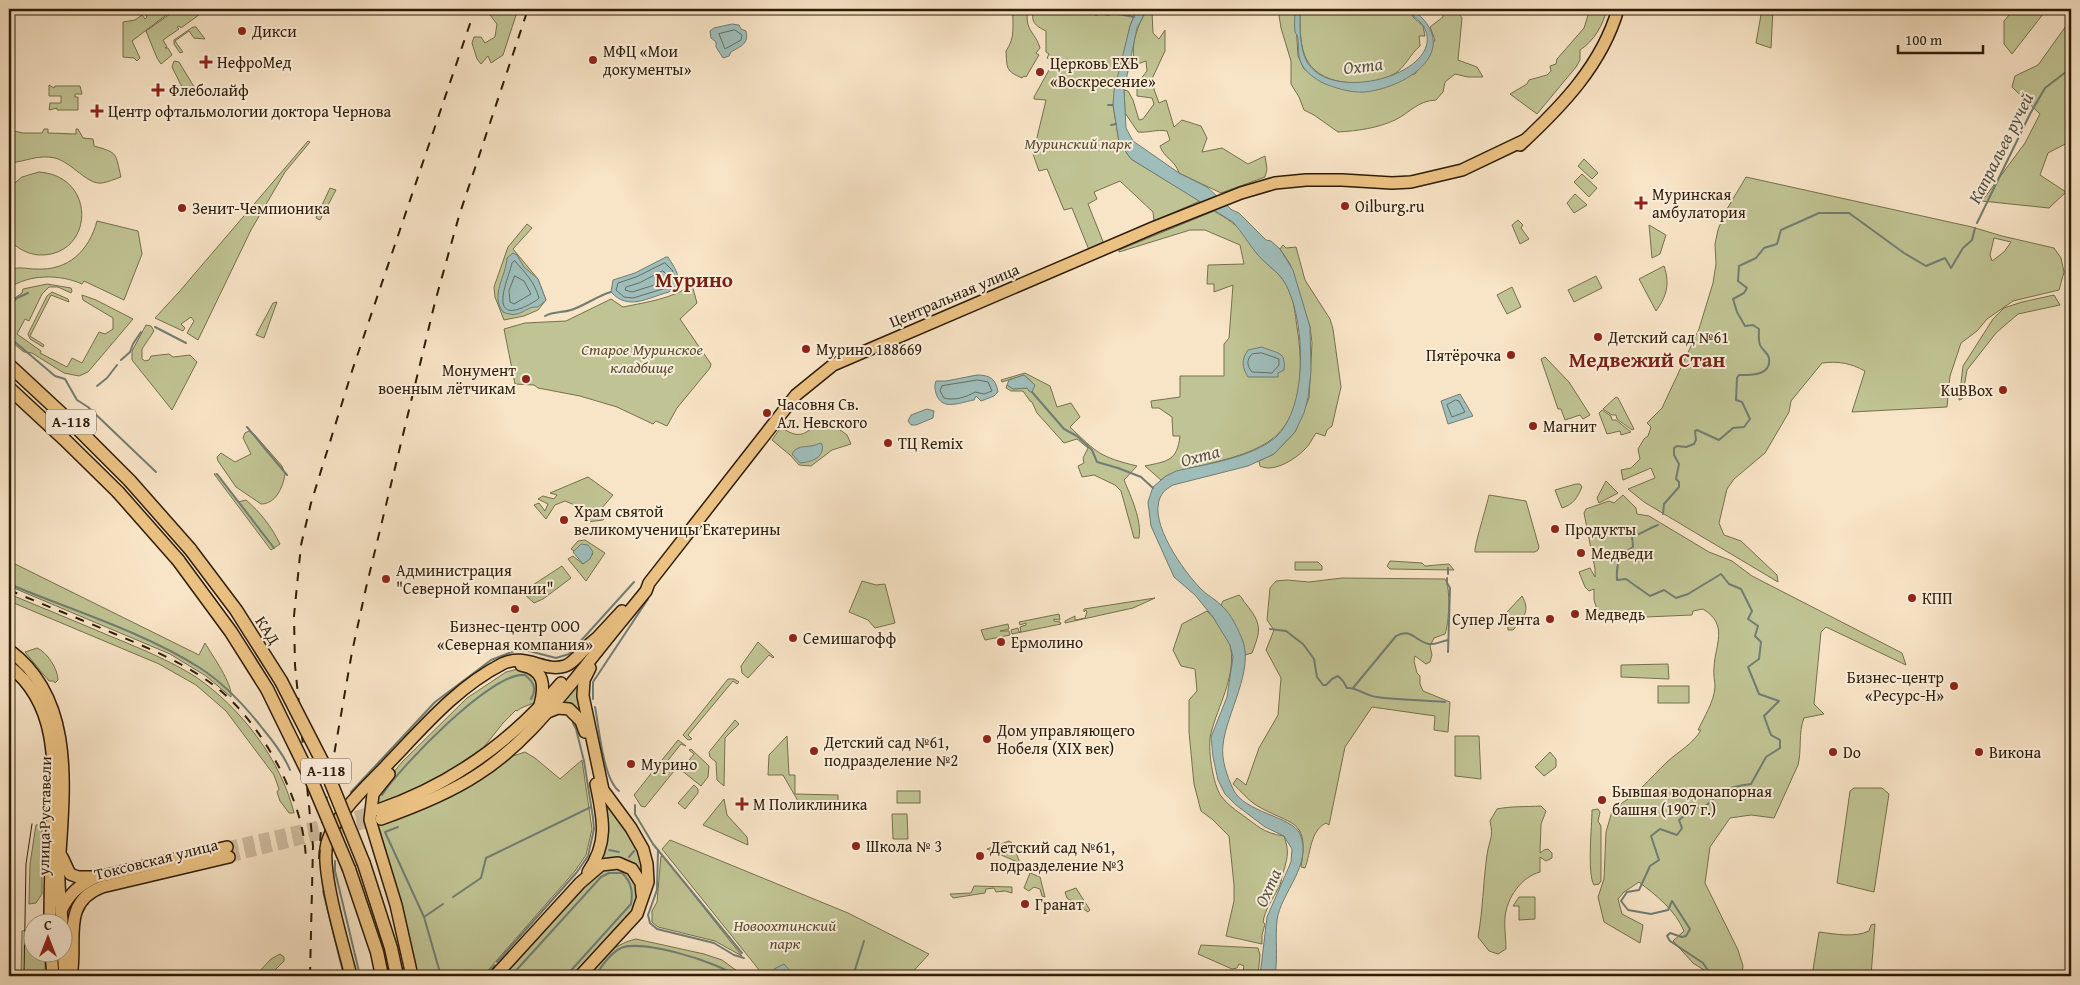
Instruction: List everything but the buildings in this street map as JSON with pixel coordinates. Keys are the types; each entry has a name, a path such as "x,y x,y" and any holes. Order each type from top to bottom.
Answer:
{"highway":[{"name":"КАД","path":"9,365 130,480 190,549 236,610 281,681 323,763 364,864 391,948 397,976"},
{"name":"КАД","path":"9,388 118,492 178,560 231,632 267,689 311,778 349,869 377,952 382,976"}],"main road":[{"path":"1332,181 1341,185 1398,190 1428,186 1475,172 1504,157 1525,140 1563,103 1584,77 1604,44 1618,9"},
{"path":"1332,181 1411,182 1451,174 1473,166 1525,140"},
{"name":"Центральная улица","path":"600,642 646,591 649,583 796,395 815,378 834,365 848,357 1187,214 1241,194 1290,181 1332,181"},
{"path":"380,814 430,800 478,775 508,752 600,642"},
{"path":"580,976 637,914 648,882 646,858 631,828 604,790 583,696 586,674 601,654 600,642"},
{"path":"351,976 336,916 326,861 327,842 346,810 424,726 463,690 502,664 512,660 522,660 550,666 565,666 570,664 588,644 600,642"},
{"name":"улица Руставели","path":"9,650 26,665 46,693 58,727 64,772 59,869 61,910"},
{"path":"412,976 396,905 370,820 373,794 395,767 447,711 465,696 510,667 522,665 532,668 541,677 544,685 544,709"},
{"name":"улица Руставели","path":"9,666 23,678 35,694 45,718 51,742 54,772 50,912"},
{"path":"495,976 580,883 595,862 602,841 603,820 581,721 573,711 564,707 544,709"},
{"name":"Токсовская улица","path":"61,855 70,874 78,877 98,877 228,852 102,887 89,893 80,902 74,918 71,976"},
{"path":"580,883 601,865 609,863 626,865 638,875 641,883 642,903"},
{"name":"Токсовская улица","path":"61,910 71,893 78,887 98,877"},
{"path":"64,962 65,976"},
{"path":"587,976 592,963"}],"green space":[{"path":"155,9 174,9 132,41 140,58 137,61 134,58 123,57 123,22 135,20 142,15 145,19 146,15"},
{"path":"177,9 207,9 181,28 177,27 179,29 163,40 167,47 165,48 168,48 172,55 161,64 146,31"},
{"path":"484,9 518,9 503,55 491,63 488,56 481,64 477,59 472,43 474,37 481,37 485,43 495,37 497,24 490,15 483,12"},
{"path":"1013,9 1028,9 1027,22 1040,48 1036,53 1039,55 1026,77 1022,78 1008,69 1007,62 1006,51 1013,31"},
{"name":"Муринский парк","path":"1034,9 1137,9 1130,26 1113,105 1119,142 1131,159 1200,201 1154,221 1153,212 1120,181 1094,192 1097,199 1088,204 1104,244 1089,250 1072,208 1064,210 1047,169 1039,171 1033,154 1046,100 1034,99 1034,97 1054,61 1047,58 1049,54 1046,52 1046,31 1034,23"},
{"path":"1147,9 1152,11 1153,33 1159,39 1165,30 1165,51 1151,81 1159,103 1166,100 1174,127 1182,120 1201,126 1207,138 1202,152 1222,148 1248,164 1265,156 1267,169 1265,177 1221,193 1179,173 1160,146 1170,140 1167,131 1138,132 1125,113 1124,90 1128,91 1133,100 1139,120 1143,119 1154,104 1152,98 1137,96 1137,84 1147,71 1146,61 1135,65 1133,50 1137,29"},
{"path":"1278,9 1295,9 1298,56 1304,69 1349,90 1415,74 1435,40 1430,27 1443,17 1443,9 1456,9 1462,18 1458,60 1477,67 1483,77 1468,77 1455,74 1445,82 1443,92 1436,100 1424,102 1401,117 1382,125 1338,132 1304,110 1291,84 1291,61 1281,28"},
{"path":"1300,9 1411,9 1413,17 1423,26 1425,36 1419,36 1420,46 1394,74 1360,83 1336,81 1315,71 1305,56 1301,36"},
{"path":"1590,9 1607,9 1600,27 1590,42 1580,50 1580,60 1576,67 1537,114 1510,94 1527,84 1529,80 1547,75 1551,71 1550,66 1556,64 1557,59 1584,28"},
{"path":"1762,9 1773,9 1771,48 1756,43"},
{"path":"2014,9 2047,9 2012,54 2004,44 2004,21"},
{"path":"2071,19 2071,141 2048,153 2040,175 2066,192 2049,208 1982,201 2025,143 2040,114 2012,87 2015,76 2038,65"},
{"path":"193,27 196,27 205,39 194,38 189,31 175,41 183,52 180,53 174,44 174,40"},
{"path":"174,61 179,62 196,90 193,93 185,93 172,67"},
{"path":"49,85 54,88 55,86 80,86 82,94 75,94 75,97 78,97 78,110 57,110 57,108 49,110 50,103 61,103 61,96 49,96"},
{"path":"44,129 48,129 48,133 76,134 76,129 78,129 83,138 93,139 94,146 108,150 115,155 121,177 104,183 96,183 68,164 49,157 9,163 9,130 23,133 42,133"},
{"path":"308,141 310,142 285,172 251,230 198,340 187,333 194,321 191,317 181,324 185,328 183,331 155,318 179,292"},
{"path":"1584,159 1598,173 1592,179 1578,166"},
{"path":"39,172 58,177 72,187 79,201 82,216 79,231 70,243 57,252 39,255 22,250 9,239 9,188 22,177"},
{"path":"1582,174 1597,188 1589,197 1574,182"},
{"path":"1746,177 1972,227 2054,248 2061,258 2064,272 2059,290 2013,301 1987,319 1977,331 1961,343 1950,376 1947,407 1852,412 1865,371 1844,363 1822,363 1791,401 1789,412 1765,453 1734,479 1727,489 1719,523 1724,535 1741,541 1777,575 1778,582 1644,502 1628,489 1655,478 1651,468 1623,480 1621,470 1631,468 1640,459 1638,449 1648,436 1651,427 1647,423 1662,408 1699,329 1713,283 1716,264 1715,244 1724,214","holes":["1994,238 2011,242 2004,252 1992,261 1990,255"]},
{"path":"330,188 336,190 320,220 316,218"},
{"path":"1575,194 1587,205 1574,213 1567,203"},
{"path":"1214,211 1239,229 1257,254 1281,277 1287,286 1294,306 1299,342 1299,390 1289,419 1280,432 1268,442 1244,454 1170,474 1161,480 1145,466 1170,459 1176,451 1180,436 1173,436 1172,417 1159,408 1152,408 1151,401 1180,397 1180,376 1224,376 1224,344 1229,338 1233,285 1214,292 1214,284 1207,284 1208,265 1244,264 1240,245 1205,230 1190,230 1119,252 1119,250"},
{"path":"1518,220 1523,225 1521,228 1529,239 1520,244 1512,225"},
{"path":"97,221 138,231 142,254 124,300 84,281 82,284 55,277 26,280 9,288 9,270 58,267 76,257 89,241"},
{"path":"527,224 532,228 513,249 538,279 546,300 538,310 524,316 504,320 495,297 494,287 508,247"},
{"path":"1649,225 1666,235 1660,254 1652,258"},
{"path":"1283,245 1286,248 1296,247 1305,280 1330,319 1341,387 1332,426 1327,430 1325,436 1316,433 1295,458 1277,467 1265,468 1260,466 1259,461 1274,454 1295,432 1309,398 1312,343 1310,327 1290,264 1280,249"},
{"path":"1664,266 1667,284 1663,300 1656,311 1639,279"},
{"path":"1596,276 1602,288 1574,302 1568,290"},
{"path":"47,284 71,288 72,291 71,293 58,287 49,287 42,294 29,321 25,319 17,334 41,351 40,353 67,367 72,358 82,363 99,332 105,334 113,329 113,318 83,300 82,295 133,319 88,372 79,376 64,373 32,353 24,352 9,340 9,302 22,293 23,289"},
{"name":"Старое Муринское кладбище","path":"692,285 697,303 680,319 711,364 710,368 677,408 667,426 656,421 653,424 617,407 580,396 538,388 534,385 515,384 504,329 525,323 566,321 611,299 623,307 650,302 676,294"},
{"path":"1512,287 1521,307 1507,314 1497,295"},
{"path":"52,292 68,299 69,302 51,295 30,336 44,345 43,347 30,339 28,334 47,296"},
{"path":"2054,295 2060,305 2018,314 1996,333 1967,370 1962,399 1959,400 1963,366 1993,319 2004,308"},
{"path":"277,302 264,338 256,335 273,303"},
{"path":"146,325 151,326 154,331 142,349 142,359 145,361 149,360 151,356 169,354 173,357 190,355 197,362 172,410 132,360 132,351"},
{"path":"1545,357 1569,382 1590,415 1583,419 1580,415 1565,420 1561,409 1558,409 1541,359"},
{"path":"1025,373 1050,386 1057,407 1071,403 1080,417 1070,427 1093,448 1107,457 1137,466 1124,480 1137,516 1140,531 1139,538 1134,538 1121,491 1115,485 1094,475 1082,477 1078,466 1084,463 1083,458 1088,448 1077,439 1064,443 1037,413 1032,402 1023,391 1011,391 1006,388 1007,385 1013,389 1028,388 1030,392 1035,385 1024,375 1002,382 1001,380"},
{"path":"1616,397 1634,429 1632,430 1617,419 1616,415 1612,415 1603,409"},
{"path":"1602,410 1611,416 1612,420 1616,420 1631,432 1621,435 1620,431 1607,434 1599,413"},
{"path":"824,418 847,435 851,444 832,450 811,466 799,465 772,440 781,427 794,434 804,433"},
{"path":"249,431 254,434 282,466 285,474 283,484 275,498 261,504 236,487 217,457 221,453 235,462 251,454 243,438 245,433"},
{"path":"214,474 217,474 238,502 246,500 256,510 280,544 271,550"},
{"path":"588,477 613,495 601,509 608,514 603,520 587,522 577,506 565,501 555,505 546,519 534,505 539,503 545,511 548,504 538,499 543,496 554,499 557,495 550,493"},
{"path":"1606,481 1618,493 1599,503 1597,498"},
{"path":"1580,484 1582,487 1575,500 1562,508 1555,490"},
{"path":"1489,495 1526,501 1539,547 1538,550 1535,552 1475,552"},
{"path":"1623,495 1636,508 1637,514 1649,516 1709,552 1732,561 1752,576 1902,653 1906,665 1826,627 1821,632 1814,704 1824,714 1804,718 1798,765 1774,818 1751,815 1730,818 1710,847 1705,883 1738,950 1743,966 1742,976 1708,976 1704,970 1693,963 1673,941 1684,931 1676,916 1659,898 1639,882 1624,892 1618,899 1622,914 1643,925 1640,943 1604,922 1598,897 1604,879 1606,832 1613,808 1635,793 1698,735 1701,730 1698,730 1711,704 1714,693 1714,670 1719,636 1716,622 1703,609 1693,611 1692,615 1600,619 1594,600 1594,589 1589,591 1585,587 1579,572 1590,568 1595,577 1584,513 1586,509 1609,501 1614,503"},
{"path":"585,540 605,553 586,581 568,559 573,556 583,564 593,554 581,544 574,551 571,549 578,541"},
{"path":"9,561 199,655 205,643 229,685 231,697 206,676 170,654 9,586"},
{"path":"1390,561 1422,563 1425,566 1449,564 1454,570 1390,569 1387,566"},
{"path":"1295,562 1318,562 1322,566 1322,570 1295,570"},
{"path":"562,566 571,578 543,599 534,603 522,592"},
{"path":"1342,578 1445,579 1449,606 1445,634 1434,638 1430,646 1432,655 1430,662 1426,664 1415,656 1414,661 1423,691 1450,702 1448,732 1434,730 1435,716 1372,707 1345,747 1329,825 1326,823 1317,831 1305,868 1301,867 1303,839 1295,825 1253,803 1233,784 1237,778 1246,785 1259,748 1278,715 1281,678 1266,650 1274,630 1267,620 1270,588 1276,581 1309,582"},
{"path":"862,581 876,585 885,584 895,623 875,628 868,620 849,612"},
{"path":"9,594 154,655 186,671 213,690 243,720 269,755 280,774 294,813 289,813 280,801 277,792 279,789 274,775 226,711 196,685 159,664 9,601"},
{"path":"1239,595 1255,617 1258,627 1252,653 1245,655 1243,641 1221,605 1223,601"},
{"path":"1522,596 1526,606 1525,614 1513,630 1508,630 1507,612"},
{"path":"1155,598 1133,608 1065,623 1065,621 1075,616 1075,620 1085,618 1087,612 1086,610 1084,612 1084,609"},
{"path":"1207,611 1228,638 1232,660 1231,671 1210,739 1210,756 1218,791 1230,806 1261,828 1284,836 1287,845 1287,857 1280,884 1264,918 1262,944 1226,936 1234,901 1229,836 1201,811 1194,784 1189,732 1189,700 1197,691 1195,669 1181,666 1173,650 1182,624"},
{"path":"1059,614 1060,620 1054,619 1054,621 1061,624 1012,634 1011,630 1018,628 1019,632 1021,632 1020,627 1026,625 1026,623 1020,625 1019,622"},
{"path":"1008,624 1009,629 1000,631 1009,631 1010,635 985,640 981,630"},
{"path":"758,642 774,657 769,655 748,678 742,673 741,666"},
{"path":"37,648 48,657 54,666 58,676 58,680 55,683 54,681 49,681 25,652"},
{"path":"1668,664 1669,679 1621,677 1621,665"},
{"path":"522,668 530,670 539,681 536,702 516,710 484,747 424,788 407,814 479,780 513,756 525,752 560,779 582,760 592,829 586,855 575,871 483,976 416,976 376,833 375,798 403,761 467,698 506,672"},
{"path":"728,679 734,679 739,682 737,684 733,681 688,735 692,739 688,740 683,735"},
{"path":"578,681 582,705 579,711 572,705 563,703"},
{"path":"1658,686 1689,686 1689,703 1658,703"},
{"path":"735,720 739,724 725,738 724,786 717,780 716,762 710,757 709,752"},
{"path":"787,736 789,775 795,775 795,794 838,795 838,801 798,801 783,775 768,775 769,755"},
{"path":"1455,736 1479,736 1481,779 1455,776"},
{"path":"678,740 686,746 681,744 665,764 674,771 645,807 641,806 634,795"},
{"path":"691,749 709,766 708,777 701,786 681,770 694,754 689,750"},
{"path":"1550,752 1556,759 1556,767 1544,776 1535,767"},
{"path":"694,785 698,789 698,793 685,809 678,803"},
{"path":"1854,788 1882,788 1889,794 1874,892 1837,883 1850,791"},
{"path":"897,791 920,791 920,803 897,803"},
{"path":"603,798 623,824 640,851 643,875 636,866 601,860"},
{"path":"724,799 727,815 747,837 748,845 703,825"},
{"path":"795,805 849,805 849,809 789,808"},
{"path":"1541,806 1546,811 1541,824 1540,853 1548,849 1552,853 1552,858 1546,861 1540,857 1540,872 1521,883 1512,896 1505,917 1506,949 1498,954 1489,951 1478,937 1491,835 1490,821 1497,809"},
{"path":"1598,809 1600,812 1598,821 1601,826 1601,881 1599,884 1594,885 1590,860 1592,810"},
{"path":"892,814 907,814 908,839 893,839"},
{"path":"42,824 42,894 36,903 29,904 30,864 36,825"},
{"name":"Новоохтинский парк","path":"670,840 848,913 929,954 909,976 764,976 662,849"},
{"path":"1009,841 1012,843 1020,863 987,849"},
{"path":"661,856 663,856 742,956 715,941 658,927 652,922 652,911 657,902"},
{"path":"618,866 635,878 638,902 628,920 574,976 502,976 595,876 601,871"},
{"path":"1030,873 1040,877 1045,897 1042,896 1040,889 1034,887 1029,891 1024,888"},
{"path":"974,886 1012,887 1012,893 1005,891 996,892 994,888 986,889 985,893 953,898 950,894 971,893"},
{"path":"1076,888 1090,910 1088,912 1067,898 1065,892"},
{"path":"1519,897 1535,897 1535,919 1519,920 1519,906 1513,906"},
{"path":"1875,924 1871,976 1812,976 1819,932 1845,935 1857,934 1869,931 1871,925"},
{"path":"22,931 22,962 45,962 45,976 21,976"},
{"path":"636,939 704,954 722,960 744,976 593,976 599,963 609,952 622,944"},
{"path":"1201,945 1258,948 1260,955 1258,976 1246,974 1243,971 1244,966 1239,964 1237,968 1232,969 1198,954"},
{"path":"280,954 284,957 284,961 269,976 255,976 271,959"}],"water":[{"path":"1137,9 1147,9 1137,28 1124,90 1126,128 1133,141 1179,173 1207,187 1232,210 1239,213 1266,240 1271,241 1280,249 1293,270 1310,327 1311,371 1308,398 1304,413 1295,432 1274,454 1248,466 1173,485 1162,494 1158,508 1163,533 1177,558 1200,588 1226,610 1242,639 1245,651 1245,664 1223,745 1224,762 1233,789 1247,804 1295,828 1300,834 1303,845 1299,867 1284,899 1277,920 1275,976 1260,976 1267,917 1291,862 1292,849 1284,836 1265,827 1236,805 1225,794 1218,780 1211,737 1227,697 1233,657 1230,645 1213,617 1195,595 1174,577 1151,526 1148,502 1153,487 1166,476 1176,471 1242,455 1266,444 1276,437 1286,424 1294,406 1298,387 1300,344 1298,324 1294,305 1285,283 1258,255 1233,222 1131,159 1119,142 1113,105 1114,91 1130,26"},
{"path":"1295,9 1300,9 1301,43 1304,56 1307,62 1320,75 1340,81 1362,82 1384,78 1404,69 1420,58 1427,43 1424,27 1404,9 1412,9 1427,24 1433,38 1432,51 1425,63 1413,74 1382,89 1354,92 1337,88 1314,77 1300,61 1298,37 1295,32"},
{"path":"732,24 739,25 741,29 746,31 746,39 729,56 723,58 716,47 716,42 711,38 710,31 714,28"},
{"path":"513,253 517,255 524,267 538,279 546,300 538,307 529,308 518,314 503,312 498,299 498,292 507,258"},
{"path":"666,257 674,266 678,275 677,284 669,292 645,300 631,302 617,298 611,292 613,280 635,273"},
{"path":"1262,347 1277,352 1284,359 1284,370 1278,373 1278,377 1248,377 1243,364 1244,357 1248,350"},
{"path":"977,375 989,377 994,381 998,392 994,396 981,401 976,396 974,400 958,404 948,404 940,401 935,389 936,381"},
{"path":"1024,375 1035,385 1032,392 1027,388 1013,389 1007,385 1009,380"},
{"path":"1460,394 1473,416 1448,424 1441,401"},
{"path":"927,409 934,411 933,418 916,425 911,425 908,421 911,415"},
{"path":"822,444 821,453 808,462 800,463 792,454 797,448"},
{"path":"581,544 588,545 593,552 590,559 583,564 573,552"},
{"path":"784,964 795,976 774,976 774,969"}],"waterway":[{"path":"1130,9 1136,11"},
{"path":"1096,15 1113,13 1134,17"},
{"name":"Капральев ручей","path":"1977,223 2030,114 2045,88 2071,68"},
{"path":"1108,105 1113,105"},
{"path":"1111,125 1116,124"},
{"path":"1663,514 1664,504 1679,487 1679,482 1676,479 1679,464 1674,455 1674,448 1694,444 1696,440 1695,431 1697,430 1719,440 1733,428 1744,427 1750,419 1742,402 1736,400 1737,378 1739,375 1764,371 1769,364 1769,358 1759,343 1759,329 1753,325 1745,326 1737,312 1733,299 1744,293 1747,288 1738,281 1739,266 1756,258 1764,248 1777,244 1781,230 1819,213 1849,213 1904,253 1926,266 1945,258 1951,268 1963,248 1972,240 1975,228"},
{"path":"545,316 571,310 611,292"},
{"path":"9,305 17,298 28,293"},
{"path":"155,327 186,343"},
{"path":"121,360 130,352 141,332"},
{"path":"9,337 55,376 65,379 77,400 88,407 156,472"},
{"path":"97,386 107,378 117,365"},
{"path":"1032,392 1064,429 1077,436 1092,450 1097,462 1141,477 1153,488"},
{"path":"247,427 287,475"},
{"path":"217,474 274,548"},
{"name":"Капральев ручей","path":"1658,525 1632,536 1633,547 1624,553 1619,560 1617,580 1626,579 1650,596 1664,590 1676,598 1688,594 1721,574 1729,584 1741,589 1752,611 1748,619 1758,626 1755,636 1761,642 1759,659 1748,667 1759,694 1779,701 1764,716 1771,735 1780,740 1780,748 1766,757 1751,784 1725,790 1705,807 1694,808 1679,820 1682,828 1677,835 1660,829 1651,836 1659,860 1650,866 1639,890 1627,892 1621,901 1628,910 1651,914 1668,910 1672,901 1690,929 1686,936 1682,937 1670,933 1667,936 1670,941 1703,963 1709,972 1706,976"},
{"path":"1448,568 1448,574"},
{"path":"1447,578 1450,588 1448,652"},
{"path":"351,792 435,702 491,660 517,650 556,658 569,654 634,582"},
{"path":"9,584 131,632 200,668 226,688 249,712 271,738 290,770"},
{"path":"593,699 593,682 648,599"},
{"path":"1270,629 1286,631 1303,644 1314,659 1317,677 1323,685 1326,685 1338,676 1347,688 1373,696 1445,702"},
{"path":"1353,688 1396,636 1406,633 1429,644 1448,640"},
{"path":"382,795 426,744 470,704 491,688 510,678 525,675 534,686 531,699"},
{"path":"595,707 605,764 609,776 619,791"},
{"path":"497,962 577,872 588,856 594,829 593,818 584,761 573,723"},
{"path":"635,805 635,814 653,844 742,953"},
{"path":"453,897 481,878 486,858 591,807"},
{"path":"398,827 385,832 424,917 441,976"},
{"path":"609,850 619,852"},
{"path":"658,850 657,890 648,915 650,923 657,929 714,943 734,955 744,958"},
{"path":"629,857 634,851"},
{"path":"335,861 335,871 360,976"},
{"path":"511,976 601,877 609,873 622,873 631,887 631,904 566,976"},
{"path":"323,891 344,976"},
{"path":"424,917 443,904"},
{"path":"853,976 864,941"},
{"path":"596,976 603,964 614,953 621,948 631,946 680,953 713,964 735,976"},
{"path":"485,975 495,965"}],"tunnel":[{"path":"227,847 337,822 378,810"},
{"path":"229,857 378,820"}],"tram line":[{"path":"24,976 26,864 32,824"}],"railway":[{"path":"310,976 313,846 295,665 294,616 301,545 311,503 352,371 475,9"},
{"path":"319,859 321,829 352,652 435,302 459,216 528,9"},
{"path":"9,590 167,657 204,678 226,695 253,725 281,771 298,814 304,837 306,861"}],"place":[{"name":"Дикси","path":"242,31"},
{"name":"МФЦ «Мои документы»","path":"593,60"},
{"name":"НефроМед","path":"206,62"},
{"name":"Церковь ЕХБ «Воскресение»","path":"1040,72"},
{"name":"Флеболайф","path":"158,90"},
{"name":"Центр офтальмологии доктора Чернова","path":"97,111"},
{"name":"Муринская амбулатория","path":"1641,203"},
{"name":"Oilburg.ru","path":"1345,206"},
{"name":"Зенит-Чемпионика","path":"182,208"},
{"name":"Детский сад №61","path":"1598,337"},
{"name":"Мурино 188669","path":"806,349"},
{"name":"Пятёрочка","path":"1511,355"},
{"name":"Монумент военным лётчикам","path":"526,379"},
{"name":"KuBBox","path":"2003,390"},
{"name":"Часовня Св. Ал. Невского","path":"767,413"},
{"name":"Магнит","path":"1533,426"},
{"name":"ТЦ Remix","path":"888,443"},
{"name":"Храм святой великомученицы Екатерины","path":"564,520"},
{"name":"Продукты","path":"1555,529"},
{"name":"Медведи","path":"1581,553"},
{"name":"Администрация \"Северной компании\"","path":"386,579"},
{"name":"КПП","path":"1912,598"},
{"name":"Бизнес-центр ООО «Северная компания»","path":"515,609"},
{"name":"Медведь","path":"1575,614"},
{"name":"Супер Лента","path":"1550,619"},
{"name":"Семишагофф","path":"793,638"},
{"name":"Ермолино","path":"1001,642"},
{"name":"Бизнес-центр «Ресурс-Н»","path":"1954,686"},
{"name":"Дом управляющего Нобеля (XIX век)","path":"987,739"},
{"name":"Детский сад №61, подразделение №2","path":"814,751"},
{"name":"Do","path":"1833,752"},
{"name":"Викона","path":"1979,752"},
{"name":"Мурино","path":"631,764"},
{"name":"Бывшая водонапорная башня (1907 г.)","path":"1602,800"},
{"name":"М Поликлиника","path":"742,804"},
{"name":"Школа № 3","path":"856,846"},
{"name":"Детский сад №61, подразделение №3","path":"980,856"},
{"name":"Гранат","path":"1025,904"}],"district":[{"name":"Мурино","path":"694,280"},
{"name":"Медвежий Стан","path":"1647,360"}],"water label":[{"name":"Охта","path":"1363,66"},
{"name":"Охта","path":"1200,456"},
{"name":"Охта","path":"1268,888"}]}
